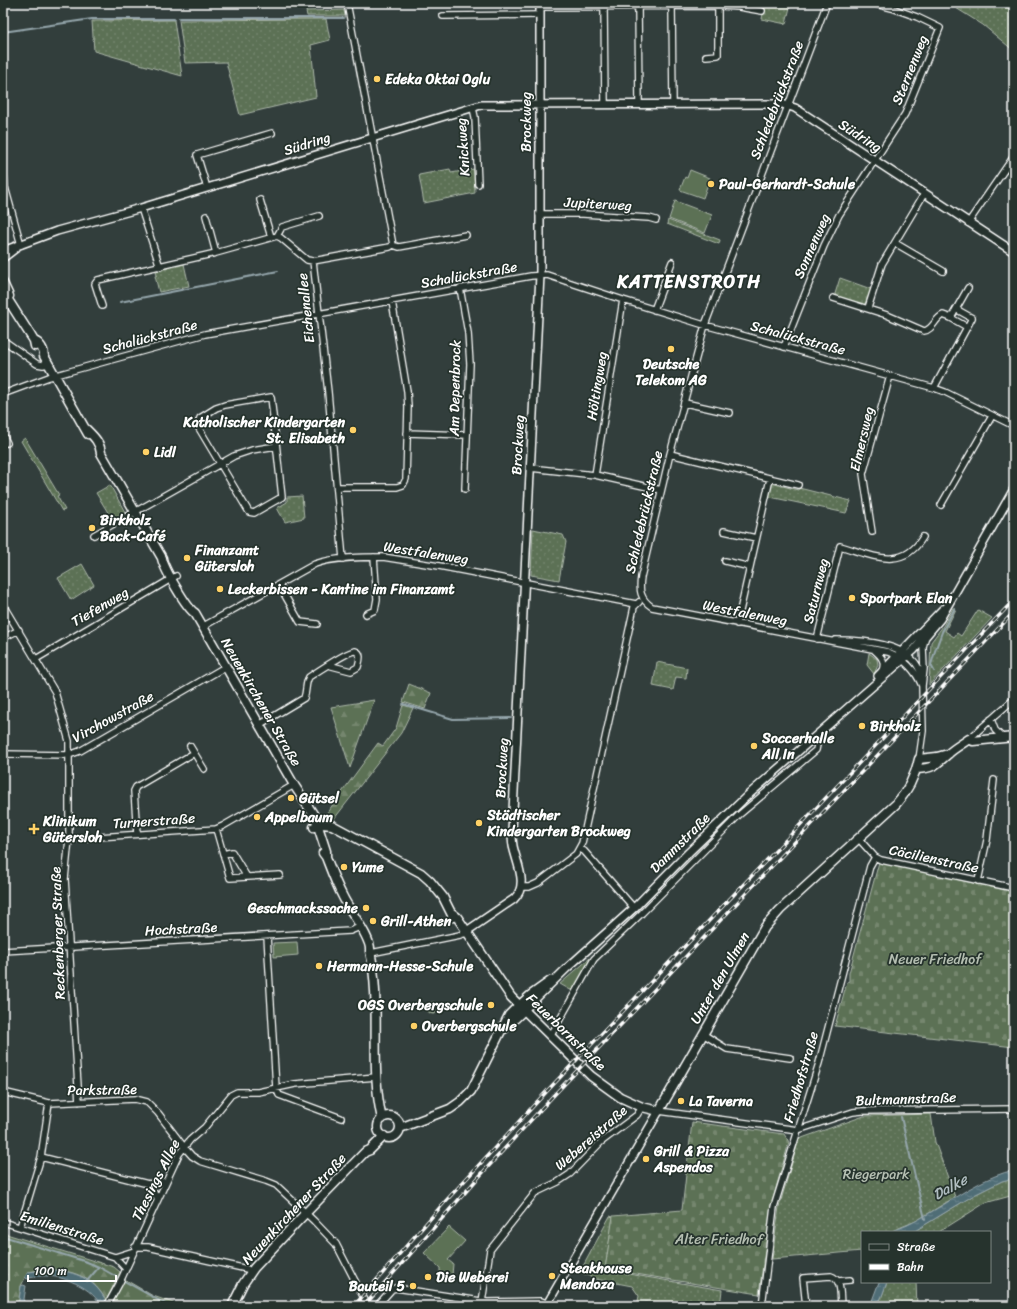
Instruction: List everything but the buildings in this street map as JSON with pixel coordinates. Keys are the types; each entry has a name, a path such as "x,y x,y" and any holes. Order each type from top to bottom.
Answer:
{"main road":[{"name":"Neuenkirchener Straße","path":"3,283 20,318"},
{"name":"Neuenkirchener Straße","path":"3,292 34,341 34,346 39,354 46,360 86,429 93,445 101,453 136,512 162,558 164,566 174,578 188,607 195,613 202,628 294,785 315,817 316,826 326,851 326,857 343,898 360,928 364,944 370,952 376,998 377,1079 385,1118"},
{"path":"917,769 930,768 969,739 973,741 1014,737"},
{"path":"919,759 948,754"},
{"name":"Unter den Ulmen","path":"659,1111 765,927 780,910 892,808 903,796 917,769 919,759"},
{"name":"Feuerbornstraße","path":"316,826 327,824 332,825 414,868 430,881 443,897 454,919 472,943 476,946 521,1008 600,1084 620,1097 642,1107 659,1111"},
{"name":"Dammstraße","path":"399,1124 424,1118 450,1109 460,1102 471,1091 500,1033 521,1008"},
{"path":"392,1116 399,1124 399,1132 391,1138 382,1134 379,1125 385,1118 392,1116"},
{"name":"Neuenkirchener Straße","path":"232,1306 251,1272 270,1250 365,1152 370,1150 382,1134"}],"street":[{"path":"347,3 393,245 399,247 466,235"},
{"name":"Schledebrückstraße","path":"642,599 640,586 641,577 670,454 705,326 827,3"},
{"name":"Sternenweg","path":"872,3 917,17 940,28 927,56 905,114 874,161"},
{"path":"540,5 672,7 718,5 739,7 762,12"},
{"name":"Brockweg","path":"522,887 521,877 513,848 512,831 540,275 540,5"},
{"path":"706,56 718,55 718,5"},
{"path":"604,7 605,105"},
{"path":"638,7 639,105"},
{"path":"672,7 673,104"},
{"path":"443,16 540,15"},
{"name":"Südring","path":"3,250 22,245 52,233 141,208 473,108 488,105 782,104 795,108 1014,252"},
{"name":"Knickweg","path":"473,108 475,117 478,184"},
{"path":"208,188 197,155 272,133"},
{"path":"968,223 1014,156"},
{"name":"Sonnenweg","path":"784,347 824,246 839,215 874,161"},
{"path":"3,163 5,187 22,245"},
{"path":"868,308 882,264 924,194"},
{"path":"260,200 274,236"},
{"path":"141,208 160,267"},
{"name":"Jupiterweg","path":"539,214 583,214 649,218 656,220"},
{"path":"206,216 216,253"},
{"path":"102,306 95,284 98,280 216,253 274,236 282,227 319,216"},
{"path":"274,236 281,238 307,260 313,261"},
{"path":"895,243 943,271"},
{"name":"Südring","path":"3,258 22,245"},
{"name":"Eichenallee","path":"343,559 337,487 313,261 390,247 393,245"},
{"path":"654,310 672,262"},
{"name":"Schalückstraße","path":"3,394 55,376 205,334 460,288 547,275 705,326 934,388 1014,426"},
{"name":"Am Depenbrock","path":"460,288 468,333 470,364 465,489"},
{"path":"951,318 968,288"},
{"path":"833,298 887,314 924,331 930,330 940,316 946,315 967,327"},
{"name":"Höltingweg","path":"595,475 623,300"},
{"path":"337,487 397,487 403,485 406,479 407,391 392,301"},
{"path":"934,388 972,318 956,309"},
{"path":"3,340 37,364 42,365 46,360"},
{"name":"Elmersweg","path":"872,532 863,474 890,376"},
{"path":"271,397 282,497 254,513 249,512 221,464 197,425 200,418 216,408 225,405 271,397"},
{"path":"685,403 730,413"},
{"path":"941,505 992,416"},
{"path":"407,433 467,435"},
{"path":"3,436 7,443"},
{"path":"94,536 234,456 252,450 276,446"},
{"path":"670,454 798,485"},
{"path":"530,468 595,475 662,490"},
{"path":"737,624 770,479"},
{"path":"902,656 926,637 940,620 947,605 1014,489"},
{"path":"724,531 756,538"},
{"name":"Saturnweg","path":"820,640 840,546 886,558 897,558 914,550 923,537"},
{"path":"366,614 375,610 377,599 374,557"},
{"name":"Westfalenweg","path":"202,628 315,564 326,560 374,557 383,557 431,565 636,604"},
{"path":"725,561 750,567"},
{"name":"Tiefenweg","path":"36,658 174,578"},
{"path":"279,585 300,622 317,624"},
{"path":"370,952 460,935 514,899 522,887 538,883 576,854 580,849 634,607 642,599"},
{"name":"Westfalenweg","path":"642,599 652,607 888,652 902,656"},
{"name":"Reckenberger Straße","path":"3,605 55,692 69,741 69,839 65,879 79,1102"},
{"path":"902,656 947,605"},
{"path":"3,638 19,630"},
{"name":"Unter den Ulmen","path":"919,759 923,731 923,647 926,637"},
{"name":"Westfalenweg","path":"820,640 852,640 891,647 902,656"},
{"path":"873,650 881,657 883,661 882,671"},
{"path":"260,725 304,698 306,694 306,682 309,677 328,664 351,651 358,653 360,658 358,667 351,671 328,664"},
{"path":"902,656 919,667 923,678"},
{"path":"902,656 918,677 922,686"},
{"name":"Dammstraße","path":"862,695 882,671 902,656"},
{"name":"Dammstraße","path":"521,1008 587,952 634,908 747,796 862,695 902,656"},
{"name":"Virchowstraße","path":"3,754 69,755 80,752 225,667"},
{"path":"969,739 1014,699"},
{"path":"992,719 996,730 1003,738"},
{"name":"Dammstraße","path":"594,959 739,815 816,750 817,744 814,738"},
{"path":"190,746 204,769"},
{"path":"137,834 134,791 136,786 194,753"},
{"path":"978,881 987,840 994,780"},
{"name":"Turnerstraße","path":"69,839 216,829 294,785"},
{"name":"Turnerstraße","path":"216,829 230,878 280,875"},
{"name":"Cäcilienstraße","path":"858,838 875,856 881,860 1014,888"},
{"path":"580,849 634,908"},
{"path":"223,854 232,852 247,877"},
{"name":"Friedhofstraße","path":"762,1306 774,1207 819,1063 870,866 875,856"},
{"name":"Hochstraße","path":"3,951 350,931 360,928"},
{"path":"267,936 276,1088 279,1095 341,1118"},
{"path":"550,1037 594,959 587,952"},
{"path":"703,1034 727,1049 790,1058"},
{"name":"Thesings Allee","path":"107,1306 126,1270 134,1249 166,1181 184,1147 205,1127 231,1095 237,1092 258,1092 295,1084 377,1079"},
{"name":"Parkstraße","path":"3,1092 49,1103 135,1099 147,1102 158,1113 192,1156 200,1161 266,1180 276,1185 306,1212 336,1244 368,1306"},
{"path":"20,1227 41,1157 49,1103"},
{"name":"Webereistraße","path":"482,1302 490,1250 535,1193 558,1182 570,1174 600,1142 637,1114 642,1107"},
{"name":"Bultmannstraße","path":"659,1111 798,1130 862,1110 1014,1109"},
{"name":"Unter den Ulmen","path":"547,1305 659,1111"},
{"path":"41,1157 148,1184 166,1181"},
{"path":"148,1184 158,1199"},
{"name":"Emilienstraße","path":"3,1222 115,1257 126,1270"},
{"path":"141,1235 148,1247"},
{"name":"Emilienstraße","path":"115,1257 134,1249 148,1247 247,1269 251,1272"},
{"path":"806,1306 803,1278 831,1276 835,1277 838,1281 841,1306"},
{"path":"838,1281 850,1280"},
{"path":"377,1306 392,1289 396,1288 482,1302 541,1301 547,1305"}],"green space":[{"path":"765,3 791,3 786,24 762,19"},
{"path":"948,3 1014,3 1014,51 983,25"},
{"path":"344,10 345,16 307,16 306,11"},
{"path":"326,19 330,40 311,45 316,97 240,115 226,62 185,63 179,20"},
{"path":"174,20 182,76 94,51 92,21"},
{"path":"450,169 451,173 474,169 475,193 424,203 419,175"},
{"path":"690,170 710,178 703,198 680,190 685,177 687,178"},
{"path":"675,201 712,215 705,233 669,219"},
{"path":"668,220 720,240 719,244 667,224"},
{"path":"184,264 189,286 159,292 155,276 157,275 156,271"},
{"path":"840,278 871,289 865,304 862,305 834,297"},
{"path":"25,438 59,495 57,496 65,510 62,511 21,441"},
{"path":"771,483 798,490 799,488 851,501 846,513 770,497 769,494"},
{"path":"110,485 125,512 112,519 96,493"},
{"path":"302,496 304,518 285,522 277,508 287,502 287,497"},
{"path":"533,529 563,535 566,542 559,580 531,575"},
{"path":"82,564 94,585 71,600 58,578"},
{"path":"953,608 956,609 945,631 954,637 957,633 961,636 978,610 992,618 929,685 931,642 943,626"},
{"path":"869,653 877,659 878,665 874,674 867,665"},
{"path":"657,662 687,668 686,678 676,677 673,690 653,686"},
{"path":"409,684 431,693 425,709 403,702"},
{"path":"374,700 350,768 331,707"},
{"path":"403,705 413,708 401,733 334,819 326,814 378,743 383,746 396,728"},
{"name":"Neuer Friedhof","path":"879,862 1014,892 1014,1047 835,1026 847,982 849,981 849,973"},
{"path":"297,942 298,955 274,957 273,943"},
{"path":"590,958 591,962 574,992 560,984"},
{"path":"433,1002 437,1004 439,1008 437,1012 433,1014 429,1012 427,1008 429,1004"},
{"name":"Riegerpark","path":"931,1114 935,1142 955,1197 916,1221 893,1231 861,1231 861,1251 772,1259 779,1207 799,1139 864,1116"},
{"name":"Alter Friedhof","path":"692,1122 784,1134 789,1142 771,1206 759,1294 605,1269 613,1216 682,1210"},
{"path":"1014,1178 1014,1195 985,1203 941,1231 915,1231 974,1195 1002,1181"},
{"path":"610,1216 613,1217 605,1270 722,1290 720,1306 637,1306 639,1296 632,1286 596,1279 580,1272"},
{"path":"449,1227 465,1241 448,1260 453,1264 452,1275 440,1273 440,1268 424,1253"},
{"path":"3,1233 114,1267 120,1272 106,1301 100,1291 83,1277 62,1271 39,1270 28,1272 21,1286 18,1306 3,1306 3,1284 7,1274 3,1273"},
{"path":"124,1279 153,1296 182,1306 111,1306"},
{"path":"887,1283 916,1283 917,1306 877,1306"},
{"path":"452,1299 486,1305 451,1306"}],"water":[{"path":"1014,1170 1014,1178 1002,1181 974,1195 915,1231 893,1231 919,1219 977,1184"},
{"path":"57,1270 73,1273 92,1283 106,1301 104,1306 97,1306 98,1301 92,1294 76,1283 56,1277 46,1276 27,1279 25,1277 28,1272"},
{"path":"879,1283 887,1283 877,1306 870,1306"},
{"path":"21,1286 26,1286 23,1306 18,1306"}],"waterway":[{"path":"179,18 344,18"},
{"path":"3,32 92,19 174,19"},
{"path":"120,302 278,271"},
{"path":"934,671 931,665 935,651 942,632 955,608"},
{"path":"403,704 453,719 511,718"},
{"path":"901,1117 925,1219"},
{"path":"3,1236 99,1267 169,1306"},
{"path":"87,1281 99,1267"}],"railway":[{"path":"354,1306 443,1204 548,1090 1014,600"},
{"path":"364,1306 553,1096 1014,612"}],"place":[{"name":"Edeka Oktai Oglu","path":"377,79"},
{"name":"Paul-Gerhardt-Schule","path":"711,184"},
{"name":"Deutsche Telekom AG","path":"671,349"},
{"name":"Katholischer Kindergarten St. Elisabeth","path":"353,430"},
{"name":"Lidl","path":"146,452"},
{"name":"Birkholz Back-Café","path":"92,528"},
{"name":"Finanzamt Gütersloh","path":"187,558"},
{"name":"Leckerbissen - Kantine im Finanzamt","path":"220,589"},
{"name":"Sportpark Elan","path":"852,598"},
{"name":"Birkholz","path":"862,726"},
{"name":"Soccerhalle All In","path":"754,746"},
{"name":"Gütsel","path":"291,798"},
{"name":"Appelbaum","path":"257,817"},
{"name":"Städtischer Kindergarten Brockweg","path":"479,823"},
{"name":"Klinikum Gütersloh","path":"34,829"},
{"name":"Yume","path":"344,867"},
{"name":"Geschmackssache","path":"366,908"},
{"name":"Grill-Athen","path":"373,921"},
{"name":"Hermann-Hesse-Schule","path":"319,966"},
{"name":"OGS Overbergschule","path":"491,1005"},
{"name":"Overbergschule","path":"414,1026"},
{"name":"La Taverna","path":"681,1101"},
{"name":"Grill & Pizza Aspendos","path":"646,1159"},
{"name":"Steakhouse Mendoza","path":"552,1276"},
{"name":"Die Weberei","path":"428,1277"},
{"name":"Bauteil 5","path":"413,1286"}],"district":[{"name":"KATTENSTROTH","path":"689,282"}],"water label":[{"name":"Dalke","path":"950,1187"}]}
